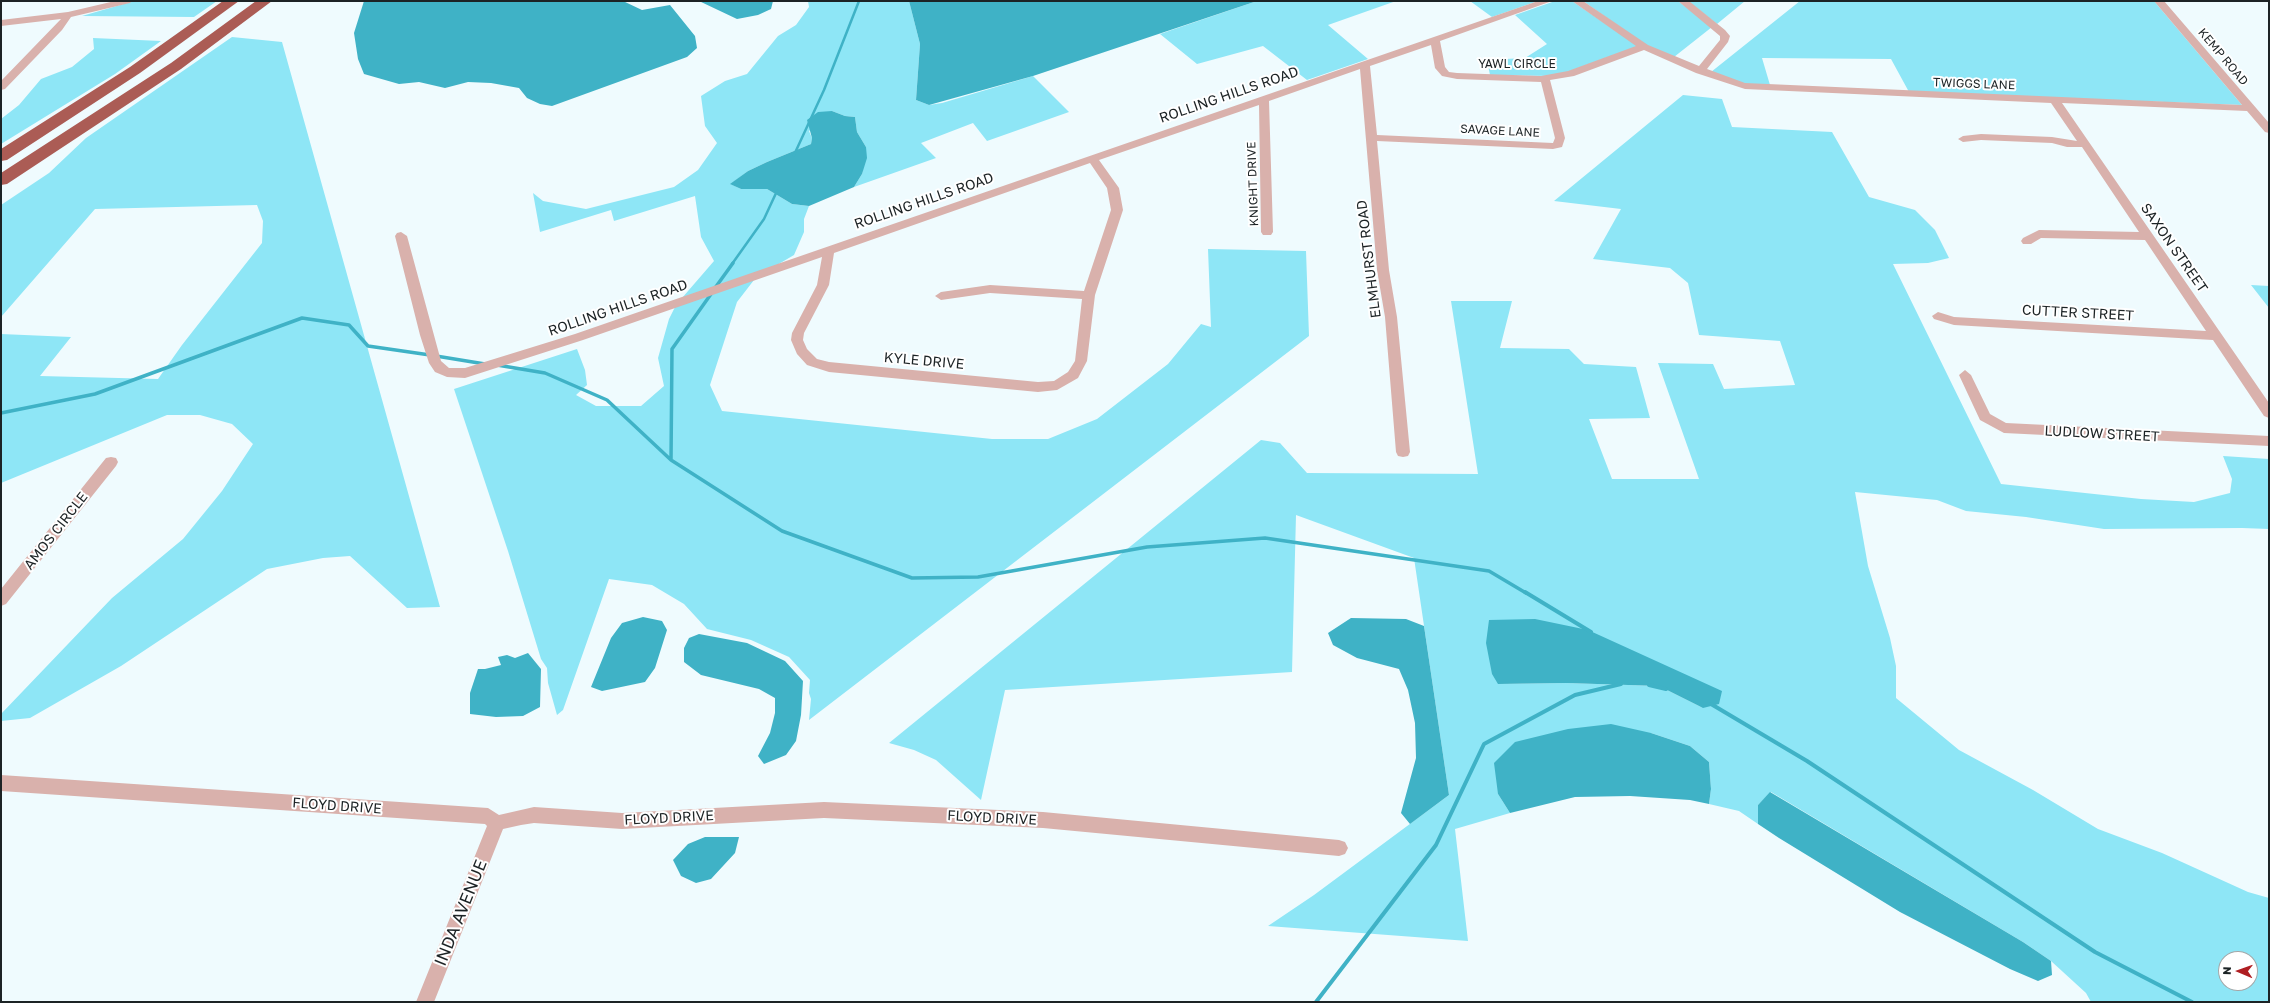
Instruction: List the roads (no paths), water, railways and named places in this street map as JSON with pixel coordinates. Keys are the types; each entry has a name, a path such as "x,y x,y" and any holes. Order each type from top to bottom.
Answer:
{"highway":[{"path":"1,156 135,70 232,1"},
{"path":"1,180 150,84 265,1"}],"street":[{"path":"1,23 68,15 127,1"},
{"name":"ROLLING HILLS ROAD","path":"401,236 426,335 435,363 440,369 454,373 480,369 566,341 1547,1"},
{"path":"1577,1 1644,47 1700,71 1725,40 1725,36 1683,1"},
{"name":"KEMP ROAD","path":"2159,1 2269,130"},
{"path":"1,87 59,28 68,15"},
{"name":"YAWL CIRCLE","path":"1435,40 1440,68 1451,76 1545,79 1570,74 1644,47"},
{"name":"ELMHURST ROAD","path":"1365,63 1383,270 1391,317 1403,452"},
{"name":"TWIGGS LANE","path":"1700,71 1745,86 2249,108"},
{"name":"SAVAGE LANE","path":"1372,138 1553,146 1558,144 1560,138 1545,79"},
{"name":"KNIGHT DRIVE","path":"1264,99 1268,232"},
{"name":"SAXON STREET","path":"2055,100 2269,413"},
{"path":"1963,138 2052,140 2068,144 2085,144"},
{"name":"KYLE DRIVE","path":"829,250 823,285 818,298 800,327 797,340 800,351 806,358 829,367 1038,387 1057,385 1073,375 1081,362 1089,295 1117,210 1113,188 1093,159"},
{"path":"2027,241 2039,234 2148,236"},
{"path":"941,296 990,289 1089,295"},
{"name":"CUTTER STREET","path":"1938,316 1954,321 2217,336"},
{"name":"LUDLOW STREET","path":"1966,375 1985,417 2004,428 2269,441"},
{"name":"AMOS CIRCLE","path":"1,600 110,462"},
{"name":"FLOYD DRIVE","path":"1,783 488,816 497,823 534,815 622,821 663,820 784,811 824,810 1051,821 1340,848"},
{"name":"INDA AVENUE","path":"425,1002 497,823"}],"waterway":[{"path":"794,155 824,90 859,1"},
{"path":"732,264 764,219 777,191"},
{"path":"715,288 733,263"},
{"path":"671,460 672,349 711,294"},
{"path":"1,413 95,394 302,318 349,325 368,346 430,355"},
{"path":"436,356 485,364"},
{"path":"497,365 545,373 607,400 671,460"},
{"path":"671,460 782,531 912,578 978,577 1147,547 1265,538 1489,571 1526,593"},
{"path":"1525,592 1591,632"},
{"path":"1316,1002 1436,845 1484,744 1575,695 1621,684"},
{"path":"1649,685 1666,689"},
{"path":"1711,704 1807,761 2095,952 2192,1002"}]}
